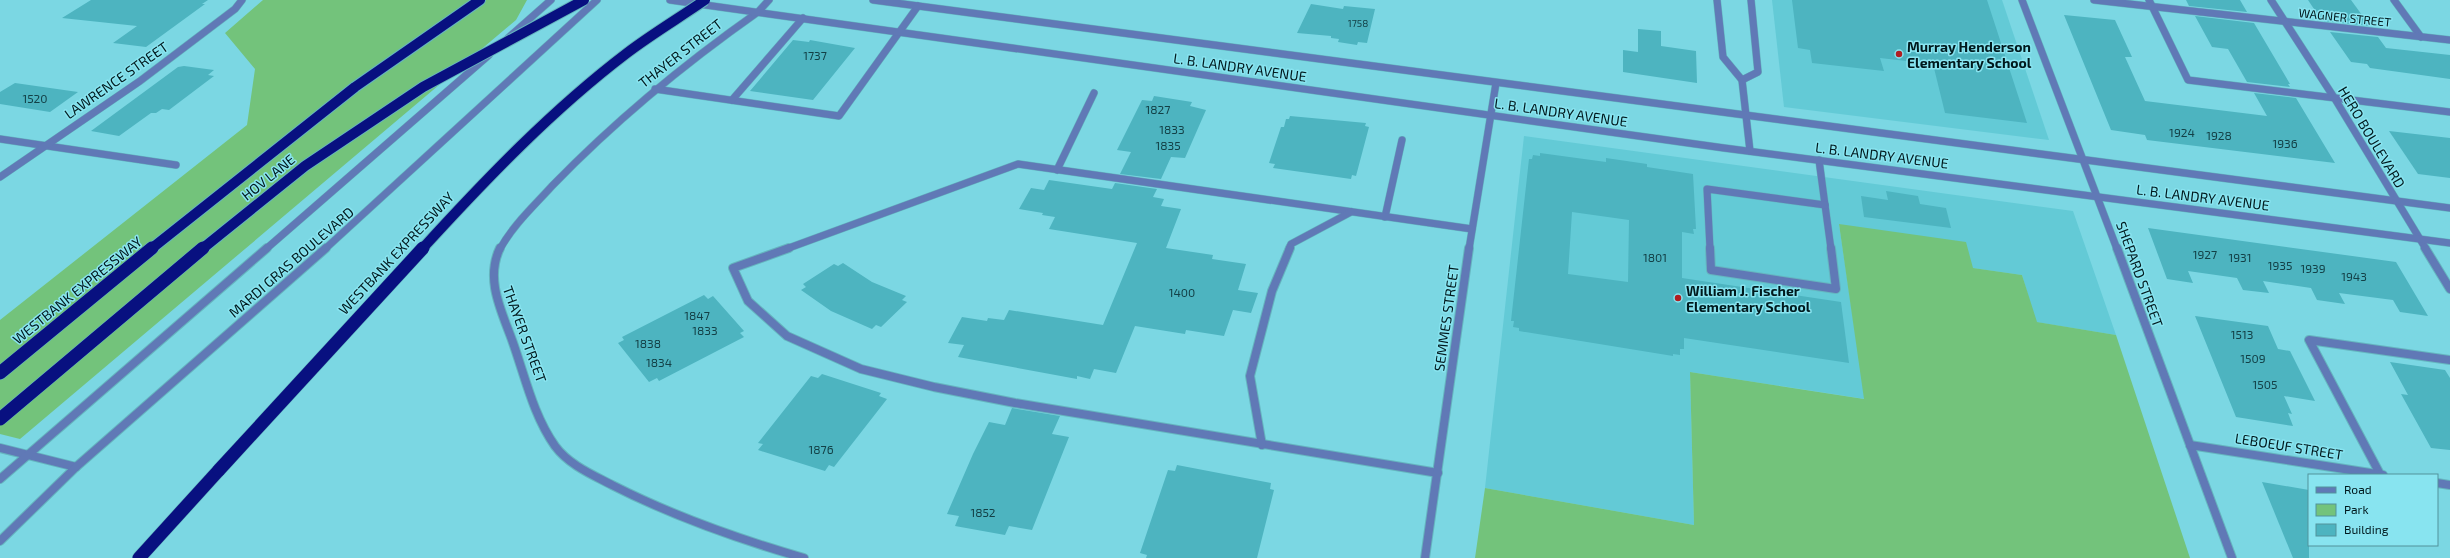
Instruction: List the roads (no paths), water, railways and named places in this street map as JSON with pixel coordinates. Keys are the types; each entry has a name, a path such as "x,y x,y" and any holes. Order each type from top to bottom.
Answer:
{"highway":[{"name":"WESTBANK EXPRESSWAY","path":"0,373 305,124 423,37 480,0"},
{"name":"HOV LANE","path":"0,419 198,252 305,166 423,87 584,0"},
{"name":"WESTBANK EXPRESSWAY","path":"139,558 479,188 547,122 627,53 705,0"}],"street":[{"name":"LAWRENCE STREET","path":"0,177 140,81 235,9 242,0"},
{"name":"MARDI GRAS BOULEVARD","path":"0,479 551,0"},
{"name":"MARDI GRAS BOULEVARD","path":"0,541 76,467 390,192 598,0"},
{"name":"L. B. LANDRY AVENUE","path":"670,0 1490,116 2450,243"},
{"name":"THAYER STREET","path":"769,0 758,12 715,42 655,89 588,150 509,232 496,257 492,282 539,414 557,448 588,473 650,503 756,545 804,558"},
{"name":"L. B. LANDRY AVENUE","path":"873,0 1745,116 2082,158 2450,208"},
{"path":"1718,0 1723,57 1742,80 1750,151"},
{"path":"1742,80 1758,72 1751,0"},
{"name":"SHEPARD STREET","path":"2022,0 2098,197 2232,558"},
{"name":"WAGNER STREET","path":"2094,0 2450,40"},
{"path":"2149,0 2188,80 2450,112"},
{"name":"HERO BOULEVARD","path":"2271,0 2335,99 2395,201 2450,289"},
{"path":"2394,0 2421,37"},
{"path":"655,89 839,116 918,6"},
{"path":"732,100 803,18"},
{"name":"SEMMES STREET","path":"1425,558 1472,229 1496,83"},
{"path":"1057,170 1094,93"},
{"path":"0,139 176,165"},
{"path":"1385,217 1402,140"},
{"path":"1819,160 1825,205 1836,289 1711,270 1707,189 1825,205"},
{"path":"1438,473 1262,445 934,388 861,369 787,336 748,301 733,268 1018,164 1472,229"},
{"path":"1262,445 1250,376 1272,291 1291,244 1351,212"},
{"path":"2380,474 2309,340 2450,360"},
{"name":"LEBOEUF STREET","path":"2190,445 2380,474"},
{"path":"0,448 76,467"},
{"path":"2438,483 2450,485"}],"place":[{"name":"Murray Henderson Elementary School","path":"1899,54"},
{"name":"William J. Fischer Elementary School","path":"1678,298"}]}
